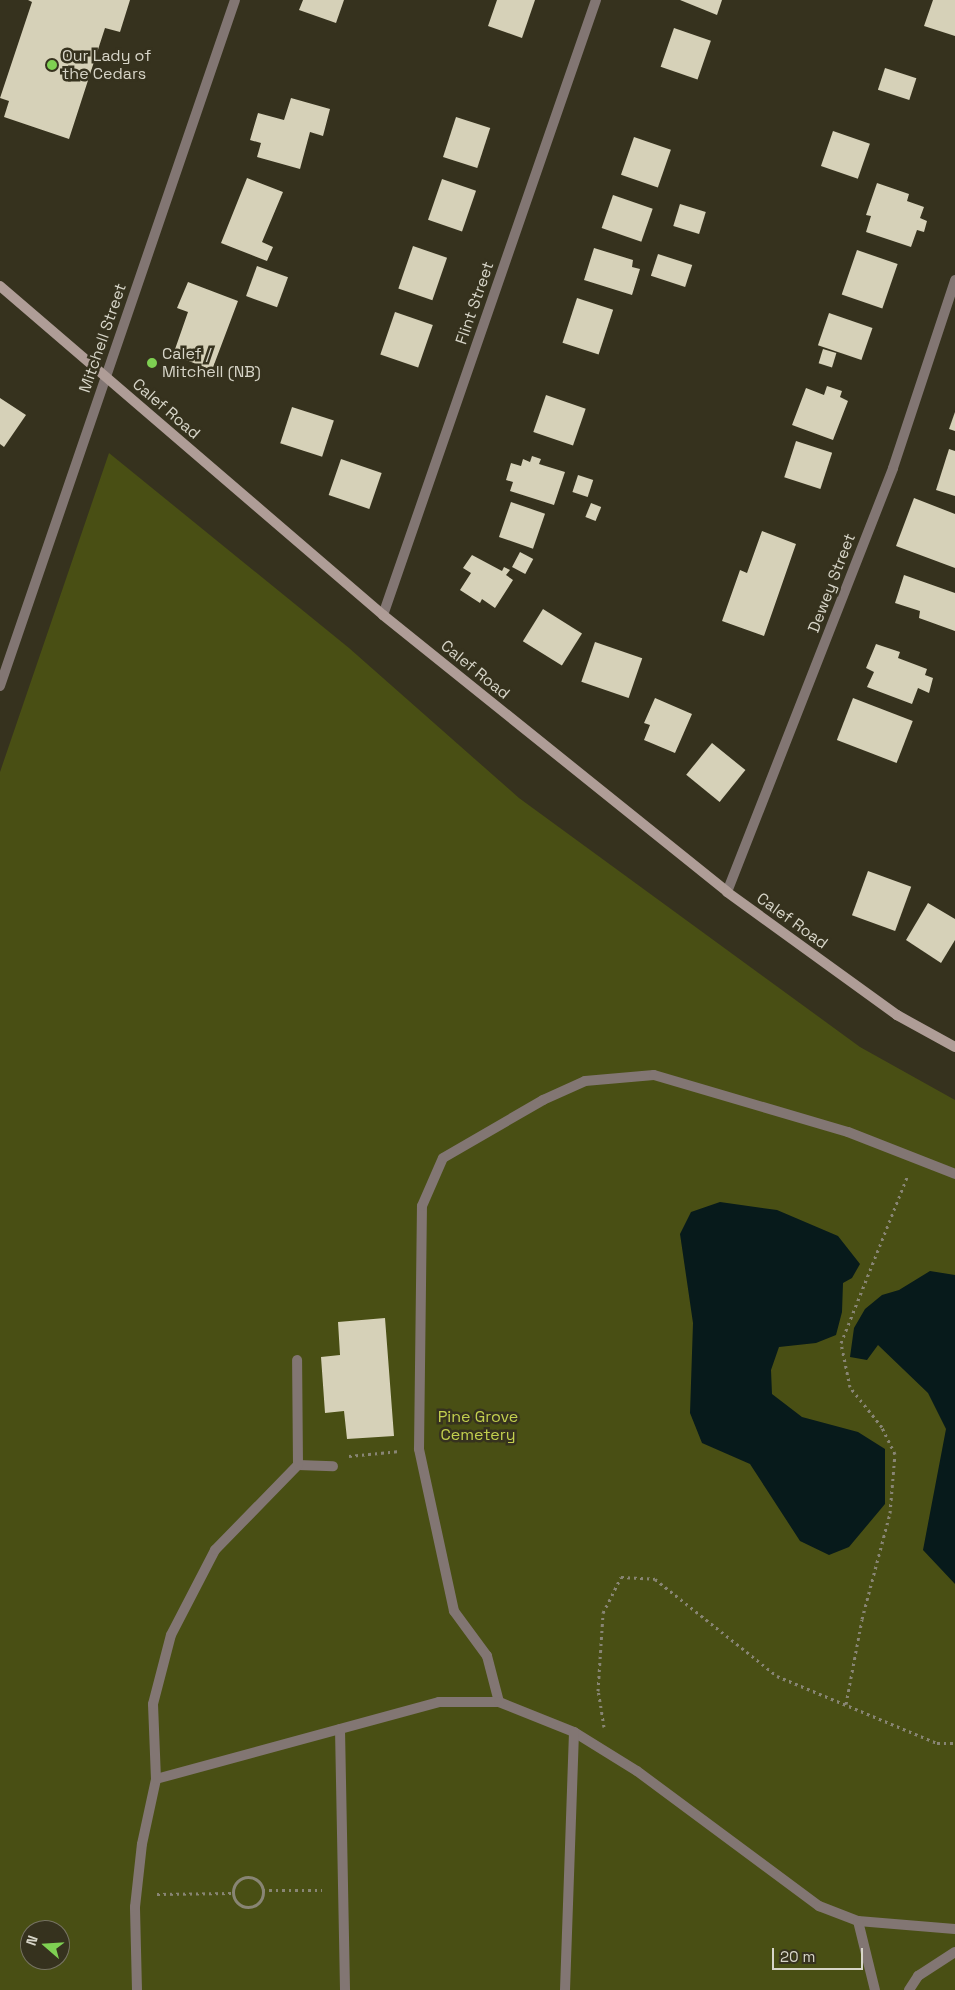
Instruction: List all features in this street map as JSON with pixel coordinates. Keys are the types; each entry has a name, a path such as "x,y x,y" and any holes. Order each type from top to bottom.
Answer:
{"main road":[{"name":"Calef Road","path":"0,286 383,615 727,892 897,1015 955,1047"}],"street":[{"name":"Mitchell Street","path":"0,686 235,0"},
{"name":"Flint Street","path":"383,615 596,0"},
{"name":"Dewey Street","path":"727,892 893,468 955,280"},
{"path":"499,1702 487,1656 454,1611 419,1449 422,1206 443,1158 484,1132 585,1081 654,1074 848,1132 955,1174"},
{"path":"137,1990 136,1894 142,1844 156,1779 153,1704 171,1635 215,1550 298,1465 297,1360"},
{"path":"298,1465 333,1466"},
{"path":"156,1779 439,1702 499,1702 574,1732 637,1771 818,1906 858,1921 955,1928"},
{"path":"340,1729 344,1990"},
{"path":"565,1990 574,1732"},
{"path":"858,1921 875,1990"},
{"path":"909,1990 918,1976 955,1952"}],"path":[{"path":"846,1704 862,1619 890,1513 895,1454 882,1427 850,1387 841,1343 914,1158"},
{"path":"333,1466 339,1457 419,1449"},
{"path":"609,1754 598,1691 603,1613 620,1577 655,1579 777,1676 937,1743 955,1743"},
{"path":"233,1893 239,1881 248,1878 257,1881 263,1890"},
{"path":"263,1890 343,1889"},
{"path":"233,1893 240,1905 249,1907 258,1903 263,1890"},
{"path":"136,1894 233,1893"}],"green space":[{"name":"Pine Grove Cemetery","path":"109,453 349,648 519,798 860,1047 955,1100 955,1990 0,1990 0,772"}],"shaded area":[{"path":"720,1202 777,1210 838,1236 860,1264 852,1278 843,1283 842,1312 836,1335 816,1343 779,1347 771,1370 772,1394 802,1417 858,1432 885,1449 885,1504 849,1547 829,1555 800,1541 750,1464 702,1443 690,1413 693,1323 680,1234 691,1212"},
{"path":"930,1271 955,1275 955,1584 923,1550 946,1429 928,1393 878,1345 867,1360 850,1357 854,1328 865,1309 882,1295 899,1290"}],"building":[{"name":"Our Lady of the Cedars","path":"28,0 130,0 120,32 105,28 69,139 4,117 9,101 0,98 32,2"},
{"path":"303,0 344,0 336,23 299,10"},
{"path":"497,0 535,0 522,38 488,26"},
{"path":"680,0 722,0 717,15"},
{"path":"933,0 955,0 955,36 924,26"},
{"path":"674,28 711,41 698,79 661,67"},
{"path":"885,68 916,78 909,100 878,90"},
{"path":"291,98 330,109 323,136 310,132 300,169 257,157 261,143 250,140 258,113 284,120"},
{"path":"456,117 490,128 477,168 443,157"},
{"path":"833,131 870,144 858,179 821,166"},
{"path":"634,137 671,150 658,188 621,175"},
{"path":"247,178 283,192 262,242 273,247 267,261 221,243"},
{"path":"442,179 476,191 462,231 428,220"},
{"path":"877,183 909,194 907,201 924,207 920,218 927,221 924,232 917,230 911,247 866,232 871,216 866,215"},
{"path":"613,195 653,209 641,242 602,228"},
{"path":"680,204 706,212 699,234 673,226"},
{"path":"413,246 447,258 432,300 398,289"},
{"path":"594,248 633,260 632,267 640,269 632,295 584,280"},
{"path":"857,250 898,264 882,308 842,294"},
{"path":"658,254 692,265 685,287 651,276"},
{"path":"257,266 288,277 277,307 246,296"},
{"path":"188,282 238,301 212,370 173,355 188,312 177,308"},
{"path":"577,298 613,310 599,354 562,343"},
{"path":"395,312 433,325 418,368 380,355"},
{"path":"829,313 872,328 861,360 818,345"},
{"path":"823,349 836,353 832,367 819,363"},
{"path":"827,386 842,391 840,397 848,401 833,440 792,425 806,388 824,395"},
{"path":"546,395 586,409 573,446 533,432"},
{"path":"0,398 26,415 4,447 0,444"},
{"path":"292,407 334,421 322,457 280,443"},
{"path":"955,412 955,431 949,429"},
{"path":"796,441 832,453 820,489 784,477"},
{"path":"949,449 955,451 955,496 936,490"},
{"path":"532,456 541,459 539,464 565,472 554,505 510,491 513,482 506,480 511,463 521,466 523,459 530,462"},
{"path":"341,459 382,473 369,509 329,495"},
{"path":"578,475 593,480 588,497 572,492"},
{"path":"914,498 955,514 955,568 896,546"},
{"path":"511,502 545,514 533,549 499,537"},
{"path":"591,503 601,507 596,521 585,517"},
{"path":"762,531 796,544 764,636 722,621 740,570 747,573"},
{"path":"520,552 533,559 525,574 512,567"},
{"path":"472,555 502,571 504,567 510,570 506,575 513,580 495,608 482,599 480,603 460,590 471,573 463,568"},
{"path":"904,575 955,593 955,631 919,618 920,611 895,603"},
{"path":"543,609 582,633 562,666 523,641"},
{"path":"595,642 642,658 629,698 581,682"},
{"path":"876,644 900,652 898,658 927,669 925,675 933,678 929,693 918,688 912,704 867,687 874,672 866,668"},
{"path":"655,698 692,714 675,753 644,740 650,725 644,723"},
{"path":"853,698 913,721 897,763 837,740"},
{"path":"712,743 745,770 720,802 686,775"},
{"path":"868,871 911,887 895,931 852,915"},
{"path":"928,903 955,919 955,940 941,963 906,940"},
{"path":"385,1318 394,1436 347,1439 344,1411 325,1413 321,1357 340,1355 338,1322"}],"place":[{"name":"Our Lady of the Cedars","path":"52,65"},
{"name":"Calef / Mitchell (NB)","path":"152,363"}]}
